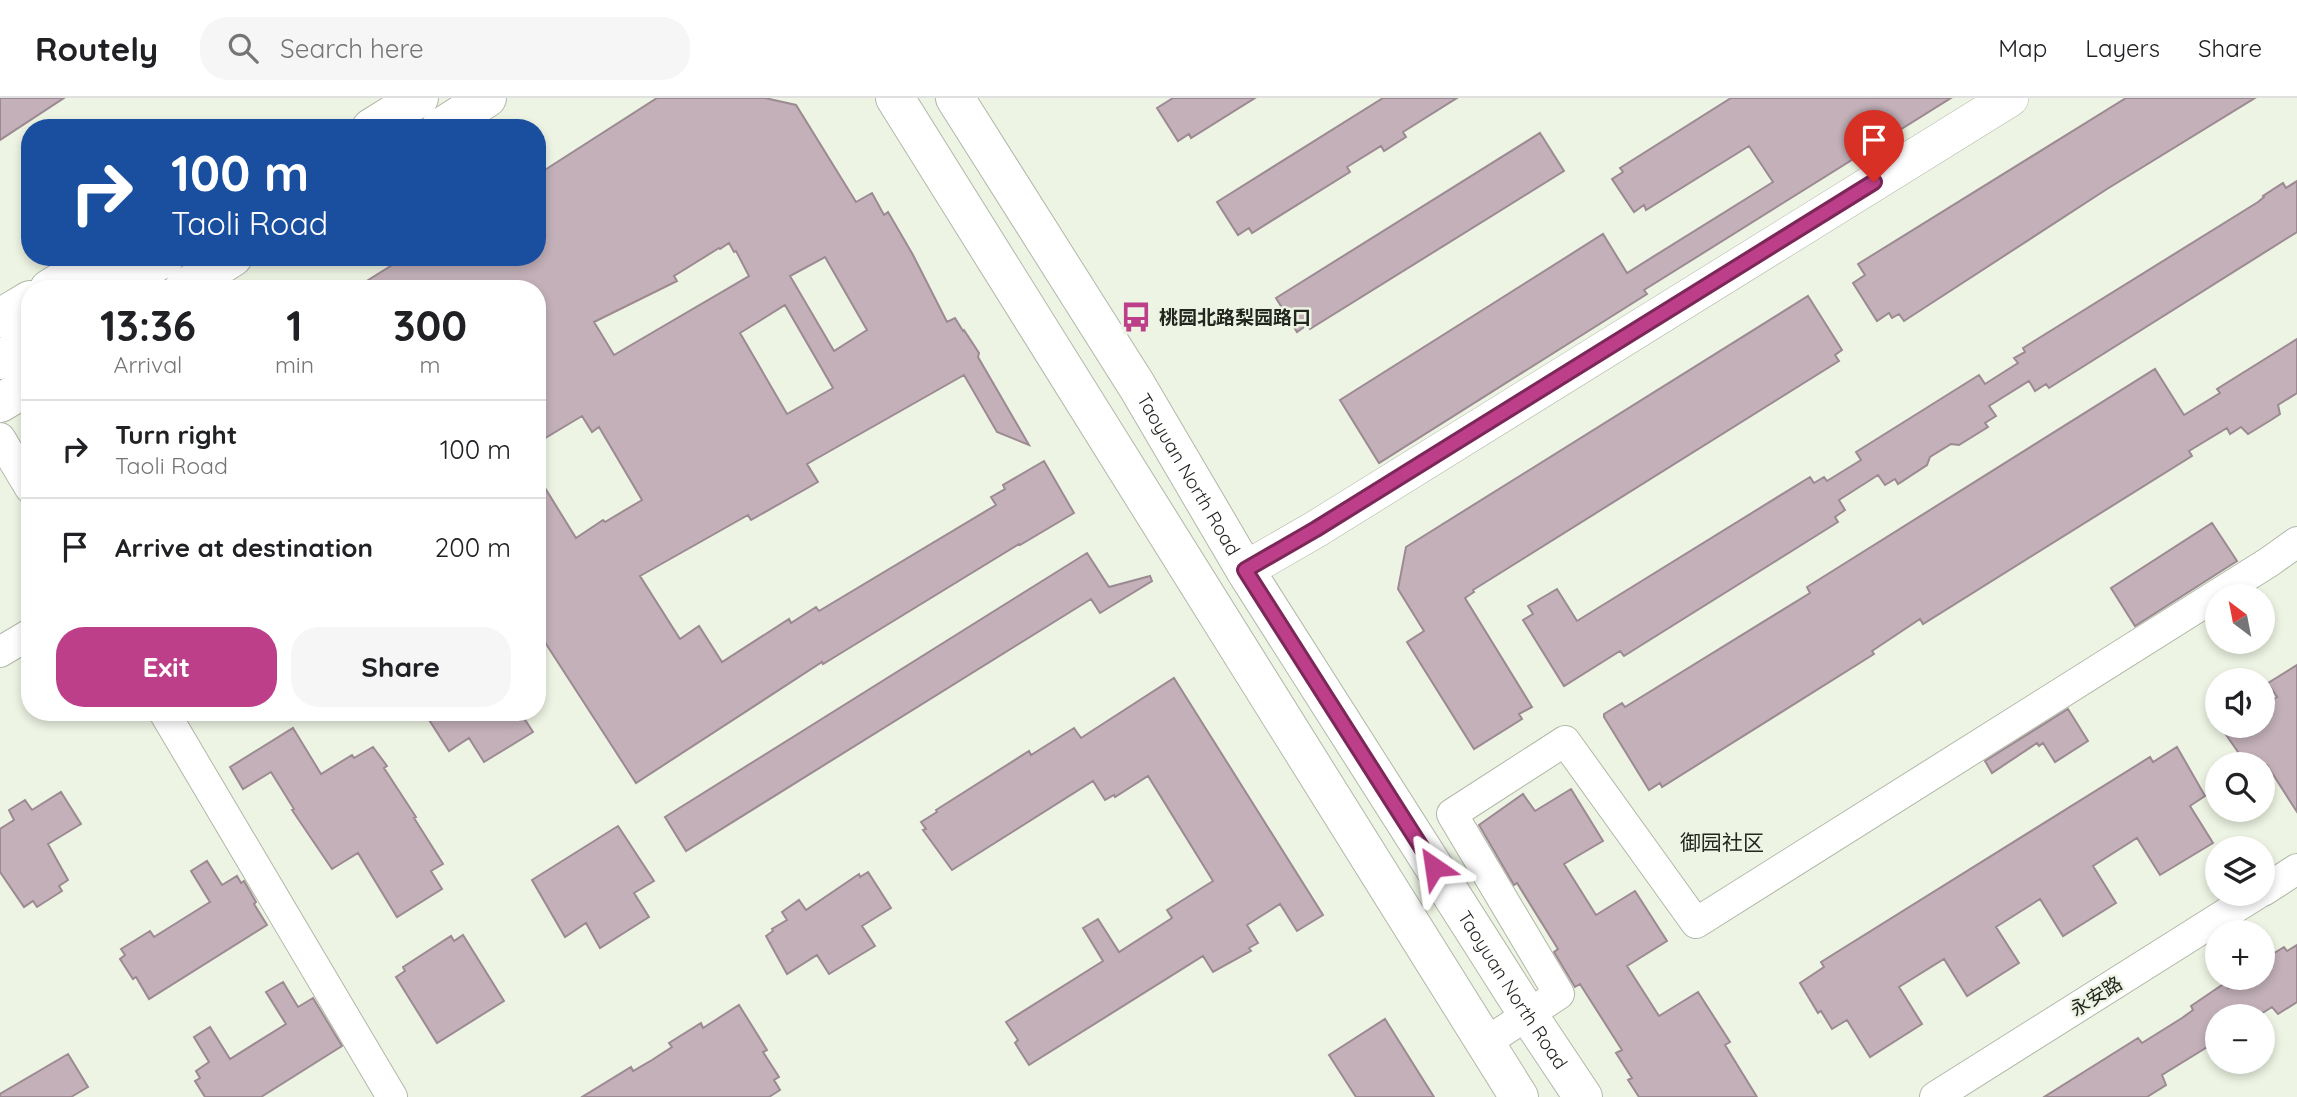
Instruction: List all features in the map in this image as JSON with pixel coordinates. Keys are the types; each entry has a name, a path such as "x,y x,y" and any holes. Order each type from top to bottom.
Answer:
{"main road":[{"path":"385,119 419,98"},
{"path":"454,119 487,98"},
{"path":"895,98 1519,1097"},
{"name":"Taoyuan North Road","path":"955,98 1136,386 1245,570 1583,1097"},
{"path":"64,280 86,266"},
{"path":"128,280 151,266"},
{"path":"197,280 219,266"},
{"path":"0,318 21,305"},
{"path":"0,360 21,347"},
{"path":"0,403 21,390"}],"street":[{"path":"1245,570 1316,529 2010,98"},
{"path":"0,438 21,473"},
{"path":"1485,1044 1559,994 1452,814 1565,741 1696,923 2257,570 2297,542"},
{"path":"0,652 21,639"},
{"path":"169,721 392,1097"},
{"path":"2275,883 2297,869"},
{"name":"永安路","path":"1935,1097 2238,906"}],"building":[{"path":"0,98 64,98 32,119 21,119 21,126 0,140"},
{"path":"657,98 765,98 796,105 856,202 872,193 884,215 888,212 947,322 955,318 964,330 1029,445 997,432 964,375 807,464 818,482 751,520 748,515 640,576 680,639 699,626 722,662 789,619 791,623 816,607 819,611 996,505 991,497 1005,489 1003,485 1044,461 1074,513 823,664 822,662 636,783 546,644 546,490 576,538 603,520 605,522 642,500 599,427 592,432 582,416 546,438 546,280 368,280 391,266 546,266 546,169","holes":["729,243 734,252 736,251 749,276 614,355 594,322 677,281 674,276 719,248","825,257 867,330 834,351 790,276","785,305 833,388 787,414 740,333"]},
{"path":"1173,98 1255,98 1191,138 1189,134 1178,141 1157,108"},
{"path":"1383,98 1457,98 1403,132 1406,137 1384,151 1381,146 1347,167 1350,172 1252,233 1249,228 1238,235 1217,202"},
{"path":"1731,98 1951,98 1644,290 1647,294 1379,463 1340,400 1603,234 1627,273 1773,182 1749,146 1646,210 1644,205 1634,212 1612,179 1623,172 1620,168"},
{"path":"2126,98 2255,98 2107,189 1904,321 1899,314 1892,318 1889,313 1877,321 1853,283 1865,275 1858,264"},
{"path":"1540,133 1564,171 1310,329 1307,325 1297,332 1276,298"},
{"path":"2297,181 2297,232 2049,388 2046,384 2035,391 2029,381 1989,406 1996,416 1985,423 1988,427 1959,445 1951,444 1930,457 1927,465 1898,484 1895,479 1885,485 1878,475 1839,500 1845,510 1835,517 1838,522 1624,656 1620,651 1564,686 1523,620 1533,614 1528,606 1557,589 1577,621 1810,477 1814,483 1824,477 1827,481 1861,460 1856,452 1979,375 1985,384 2018,363 2014,358 2025,352 2023,348 2258,202 2283,183 2286,188"},
{"path":"1808,296 1842,350 1835,355 1839,361 1473,590 1474,592 1465,598 1532,707 1519,714 1522,719 1474,749 1407,642 1424,631 1398,589 1406,547"},
{"path":"2297,339 2297,393 2278,405 2280,414 2248,434 2241,427 2230,434 2227,428 2189,451 2192,456 1923,624 1920,619 1872,651 1874,654 1662,787 1660,783 1649,790 1604,714 1622,703 1625,707 1810,593 1807,587 2155,369 2184,415 2220,393 2217,389"},
{"path":"2212,523 2237,561 2135,626 2111,588"},
{"path":"1087,553 1109,587 1150,576 1152,581 1100,613 1091,599 686,851 665,817"},
{"path":"2297,665 2297,812 2275,778 2275,752 2238,752 2228,738 2275,738 2275,679"},
{"path":"1174,678 1323,915 1297,931 1280,904 1247,925 1258,943 1249,948 1251,951 1213,972 1203,956 1029,1065 1006,1022 1103,961 1083,928 1098,919 1119,952 1172,918 1167,910 1213,881 1148,776 1115,797 1114,795 1105,800 1093,781 952,870 923,830 926,829 921,822 1029,751 1031,755 1074,728 1081,738"},
{"path":"2068,709 2088,741 2055,762 2043,743 2039,746 2037,743 1992,773 1985,761"},
{"path":"430,721 526,721 533,732 484,762 469,738 449,751"},
{"path":"293,728 321,774 352,755 354,758 373,747 387,766 384,768 443,864 431,871 442,889 397,917 358,853 332,869 292,810 294,809 271,772 243,789 230,767"},
{"path":"2177,747 2205,796 2190,806 2209,836 2205,836 2205,848 2160,875 2137,838 2093,866 2116,903 2063,936 2040,899 1996,927 2019,963 1967,996 1944,959 1899,987 1922,1024 1870,1057 1847,1020 1832,1029 1821,1011 1818,1013 1800,983 1824,967 1821,962 2150,757 2153,762"},
{"path":"1571,789 1603,841 1564,864 1596,915 1635,891 1667,941 1627,966 1659,1016 1698,992 1730,1042 1725,1045 1757,1097 1639,1097 1628,1080 1632,1078 1616,1053 1622,1050 1580,984 1575,987 1554,952 1558,949 1517,883 1514,885 1479,825 1523,794 1535,811"},
{"path":"61,792 81,824 48,844 68,880 59,886 62,891 37,907 33,901 24,907 0,872 0,829 14,820 9,810 25,800 32,810"},
{"path":"618,826 654,881 634,893 649,917 600,948 586,923 565,937 532,880"},
{"path":"207,861 222,885 237,876 241,883 244,881 267,925 149,999 136,977 133,979 120,959 125,955 121,949 150,931 154,937 210,902 191,871"},
{"path":"868,872 891,908 862,926 875,946 829,974 817,955 787,974 766,936 787,920 782,912 799,900 806,910 859,874 860,877"},
{"path":"463,935 504,1001 437,1043 396,977 405,971 403,967 451,936 454,941"},
{"path":"2297,945 2297,1002 2278,1014 2275,1004 2205,1004 2205,1048 2162,1075 2166,1085 2147,1097 2044,1097 2138,1038 2142,1043 2182,1018 2193,1010 2191,1006 2215,990 2275,990 2275,953 2284,947 2287,951"},
{"path":"283,982 298,1007 313,998 342,1046 261,1097 205,1097 195,1081 200,1078 196,1071 209,1062 194,1037 210,1027 230,1059 286,1024 266,992"},
{"path":"739,1005 767,1050 763,1052 779,1077 774,1080 780,1090 769,1097 582,1097 631,1067 633,1071 652,1060 672,1047 669,1043 701,1023 703,1028"},
{"path":"1385,1019 1434,1097 1356,1097 1329,1055"},
{"path":"68,1054 88,1087 71,1097 0,1097 0,1094"}],"place":[{"name":"桃园北路梨园路口","path":"1136,317"}],"district":[{"name":"御园社区","path":"1722,842"}],"route":[{"path":"1434,867 1245,570 1316,529 1874,182"}]}
